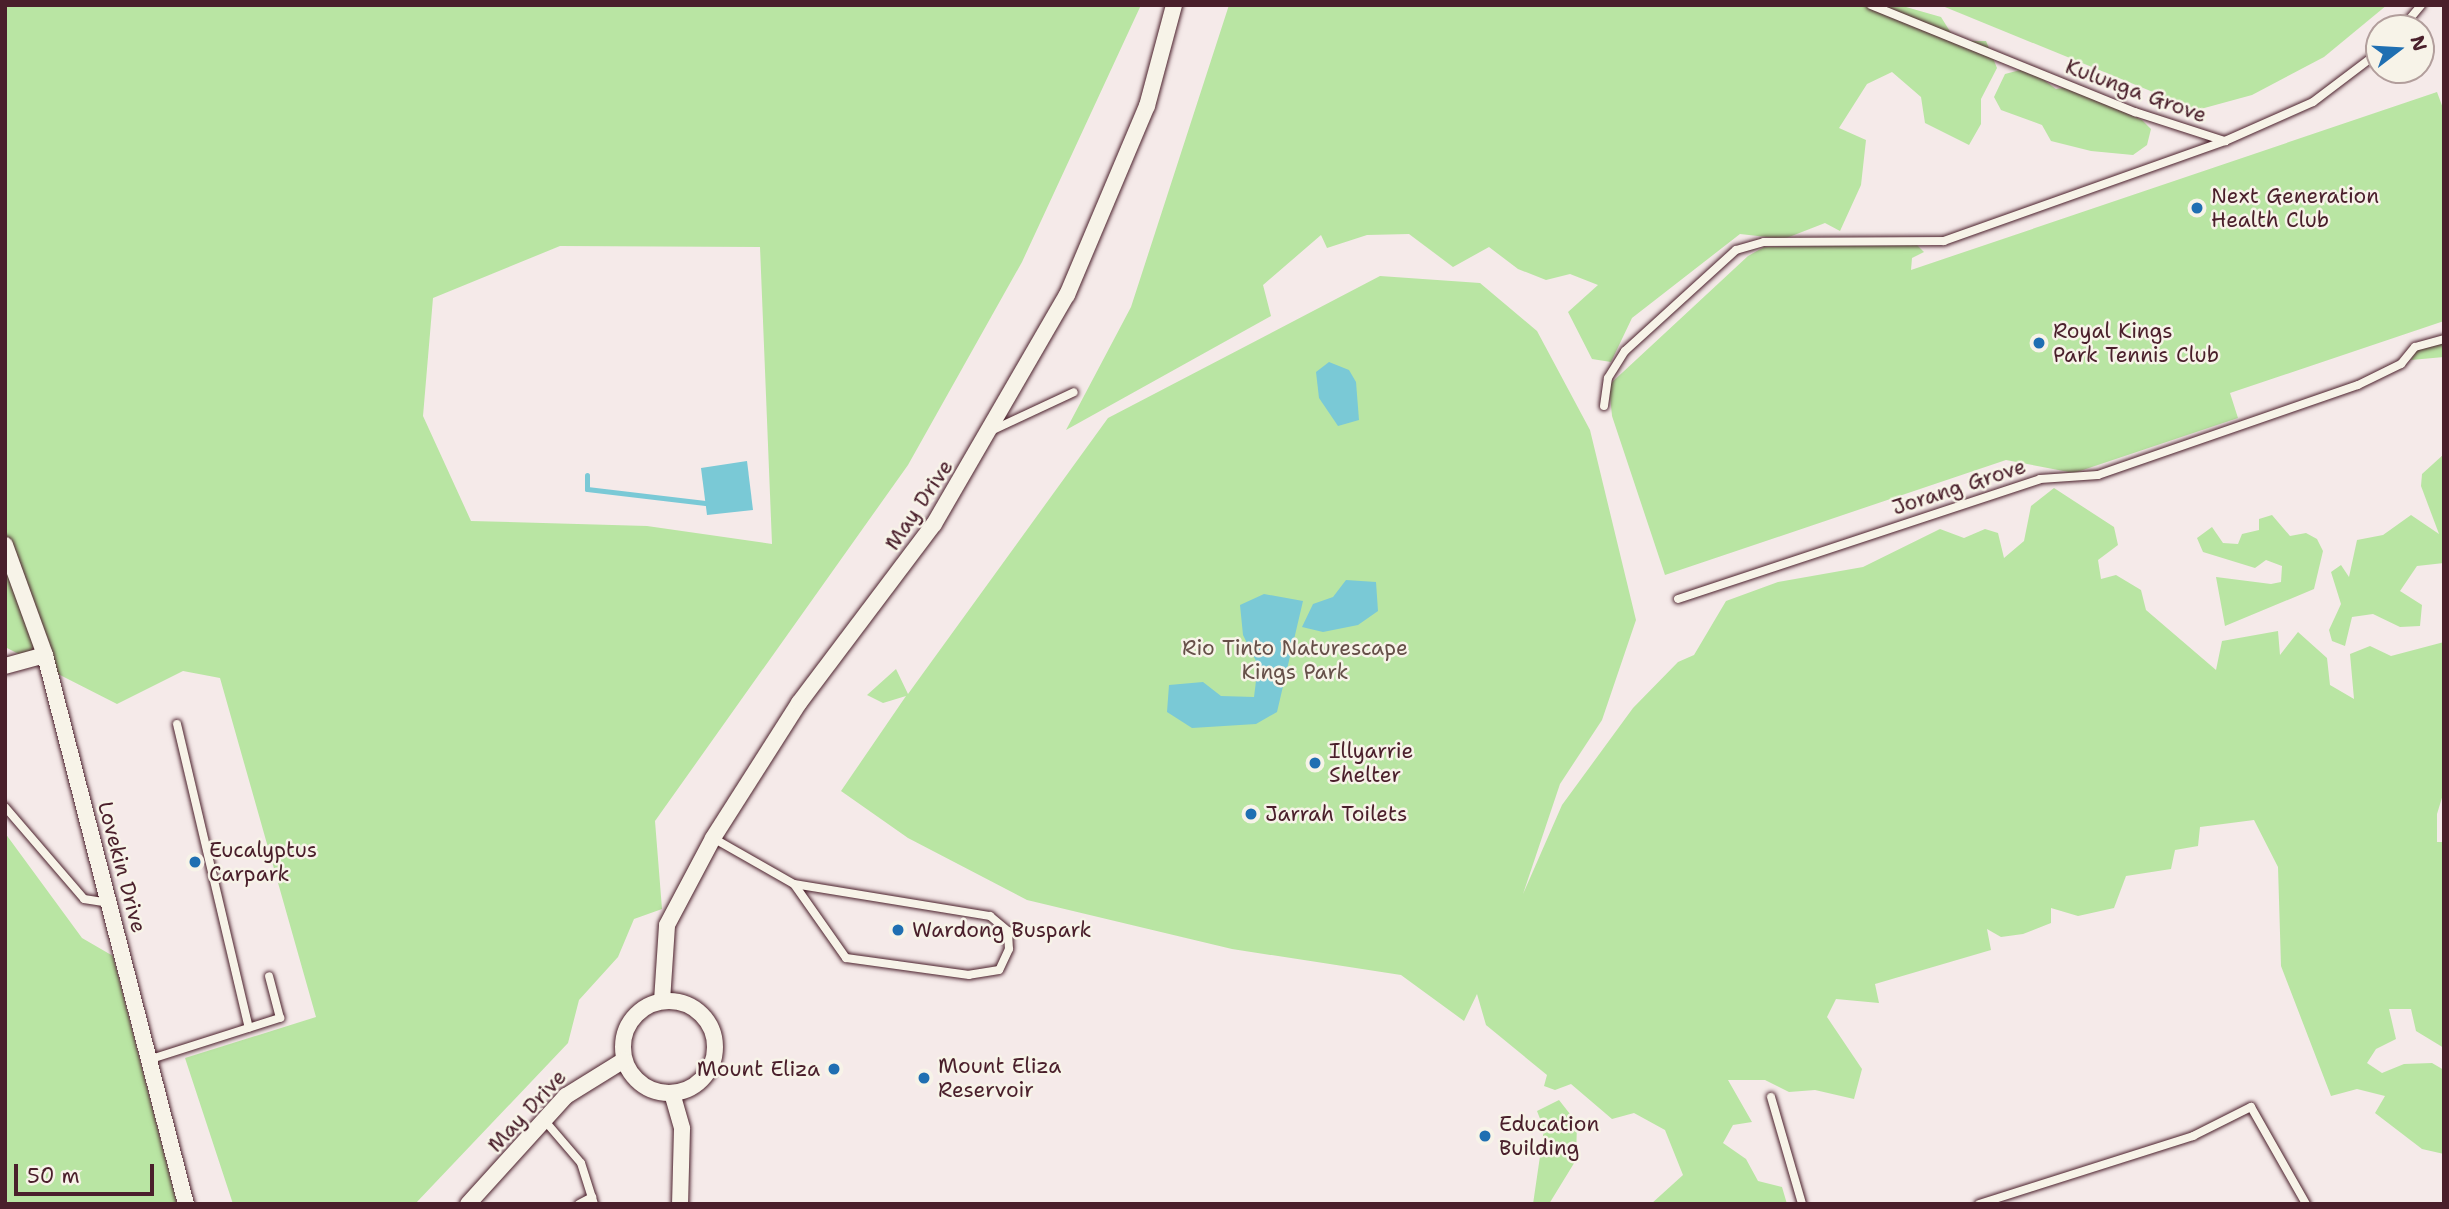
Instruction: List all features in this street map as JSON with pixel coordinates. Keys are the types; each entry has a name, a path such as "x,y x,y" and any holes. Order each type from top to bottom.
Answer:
{"street":[{"name":"May Drive","path":"662,1001 667,925 713,838 799,703 934,524 993,430 1067,295 1147,106 1174,5"},
{"name":"Lovekin Drive","path":"5,545 45,655 186,1204"},
{"path":"5,666 45,655"},
{"path":"662,1001 694,1008 713,1034 711,1066 694,1085 672,1093 642,1085 624,1060 631,1022 662,1001"},
{"name":"May Drive","path":"468,1204 591,1075 624,1060"},
{"path":"672,1093 682,1129 680,1204"}],"lane":[{"name":"Kulunga Grove","path":"1871,5 2134,112 2225,141 2313,102 2365,63"},
{"path":"1604,406 1608,378 1625,351 1736,250 1764,242 1944,241 2225,141"},
{"name":"Jorang Grove","path":"1678,599 2040,479 2111,470 2358,385 2401,364 2415,347 2444,338"},
{"path":"993,430 1074,392"},
{"path":"177,724 249,1028"},
{"path":"5,807 84,899 110,903"},
{"path":"713,838 794,884 990,916 1008,931 1009,949 999,970 970,975 846,958 794,884"},
{"path":"148,1060 280,1018 269,976"},
{"path":"1771,1097 1802,1204"},
{"path":"1979,1204 2193,1136 2251,1107 2306,1204"},
{"path":"545,1121 580,1163 593,1200 579,1204"}],"green space":[{"path":"5,5 1141,5 1022,262 908,465 655,821 662,909 634,919 618,957 579,1000 568,1043 415,1204 233,1204 185,1058 316,1017 220,678 183,671 117,704 5,647","holes":["560,246 760,247 772,544 647,526 471,521 423,416 433,298"]},
{"path":"1229,5 1899,5 1941,17 1956,41 1986,41 1997,68 1981,99 1981,124 1969,145 1925,123 1921,97 1892,72 1867,84 1839,128 1866,140 1861,185 1840,231 1825,223 1784,239 1740,234 1632,318 1611,362 1592,359 1568,312 1598,285 1570,274 1546,280 1518,269 1489,247 1453,267 1409,234 1367,235 1327,248 1321,235 1263,285 1271,316 1066,430 1131,307"},
{"path":"1940,5 2387,5 2376,14 2365,14 2365,23 2324,57 2252,95 2197,110"},
{"path":"2028,68 2056,89 2068,87 2142,120 2151,129 2147,145 2133,155 2091,151 2051,141 2042,125 2001,110 1994,97 2005,74"},
{"name":"Royal Kings Park Tennis Club","path":"2437,92 2444,111 2444,321 2230,393 2238,418 2074,473 2006,460 1665,575 1612,416 1609,385 1748,256 1764,247 1917,245 1924,252 1912,258 1911,270"},
{"name":"Rio Tinto Naturescape Kings Park","path":"1380,276 1480,283 1537,331 1590,430 1636,620 1602,720 1560,784 1523,894 1562,805 1633,708 1678,662 1694,655 1726,601 1778,582 1863,567 1940,529 1964,538 1985,529 1998,533 2004,558 2024,541 2031,506 2054,488 2114,527 2118,545 2098,560 2101,579 2116,575 2141,590 2146,610 2216,670 2222,641 2278,631 2280,655 2298,632 2327,658 2330,685 2354,699 2350,654 2370,646 2391,656 2444,642 2444,791 2437,814 2437,842 2444,842 2444,1048 2416,1031 2411,1009 2389,1009 2396,1039 2376,1049 2367,1063 2382,1073 2404,1064 2432,1063 2444,1070 2444,1154 2422,1149 2375,1113 2385,1096 2357,1089 2331,1096 2281,966 2278,867 2254,820 2200,827 2198,846 2175,850 2171,869 2126,876 2114,908 2078,916 2051,908 2051,923 2023,934 2001,937 1987,929 1991,950 1875,984 1879,1003 1836,999 1827,1017 1862,1069 1854,1099 1815,1090 1789,1092 1765,1080 1728,1080 1752,1122 1733,1125 1723,1143 1746,1159 1758,1181 1782,1187 1787,1204 1651,1204 1683,1175 1665,1130 1634,1113 1612,1119 1571,1084 1555,1090 1544,1086 1547,1075 1486,1025 1477,994 1464,1021 1401,975 1232,949 1027,900 908,838 841,791 906,696 883,703 867,695 896,669 908,694 1108,418"},
{"path":"2444,341 2444,357 2411,360 2421,342"},
{"path":"2444,454 2444,563 2417,566 2400,591 2422,605 2420,626 2400,627 2373,614 2352,617 2345,646 2332,641 2329,630 2341,604 2331,572 2341,565 2349,577 2357,540 2383,535 2411,515 2439,534 2421,486 2422,474"},
{"path":"2272,515 2290,536 2306,533 2317,539 2323,551 2314,589 2225,626 2216,577 2271,584 2281,582 2282,566 2266,560 2255,568 2203,552 2197,538 2212,527 2223,543 2238,544 2242,534 2259,530 2259,519"},
{"path":"5,833 82,938 113,956 177,1204 5,1204"},
{"path":"1559,1100 1577,1123 1576,1160 1549,1204 1533,1204 1544,1129 1537,1111"}],"water":[{"path":"1329,362 1349,370 1356,382 1359,420 1338,426 1319,398 1316,372"},
{"path":"747,461 753,510 707,515 701,468"},
{"path":"1346,580 1376,582 1378,611 1358,625 1323,632 1302,627 1313,604 1333,597"},
{"path":"1264,594 1303,601 1277,712 1256,724 1192,728 1167,712 1169,685 1203,682 1221,696 1254,697 1258,665 1243,635 1240,605"}],"waterway":[{"path":"587,475 587,489 705,503"}],"place":[{"name":"Next Generation Health Club","path":"2197,208"},
{"name":"Royal Kings Park Tennis Club","path":"2039,343"},
{"name":"Illyarrie Shelter","path":"1315,763"},
{"name":"Jarrah Toilets","path":"1251,814"},
{"name":"Eucalyptus Carpark","path":"195,862"},
{"name":"Wardong Buspark","path":"898,930"},
{"name":"Mount Eliza","path":"834,1069"},
{"name":"Mount Eliza Reservoir","path":"924,1078"},
{"name":"Education Building","path":"1485,1136"}]}
